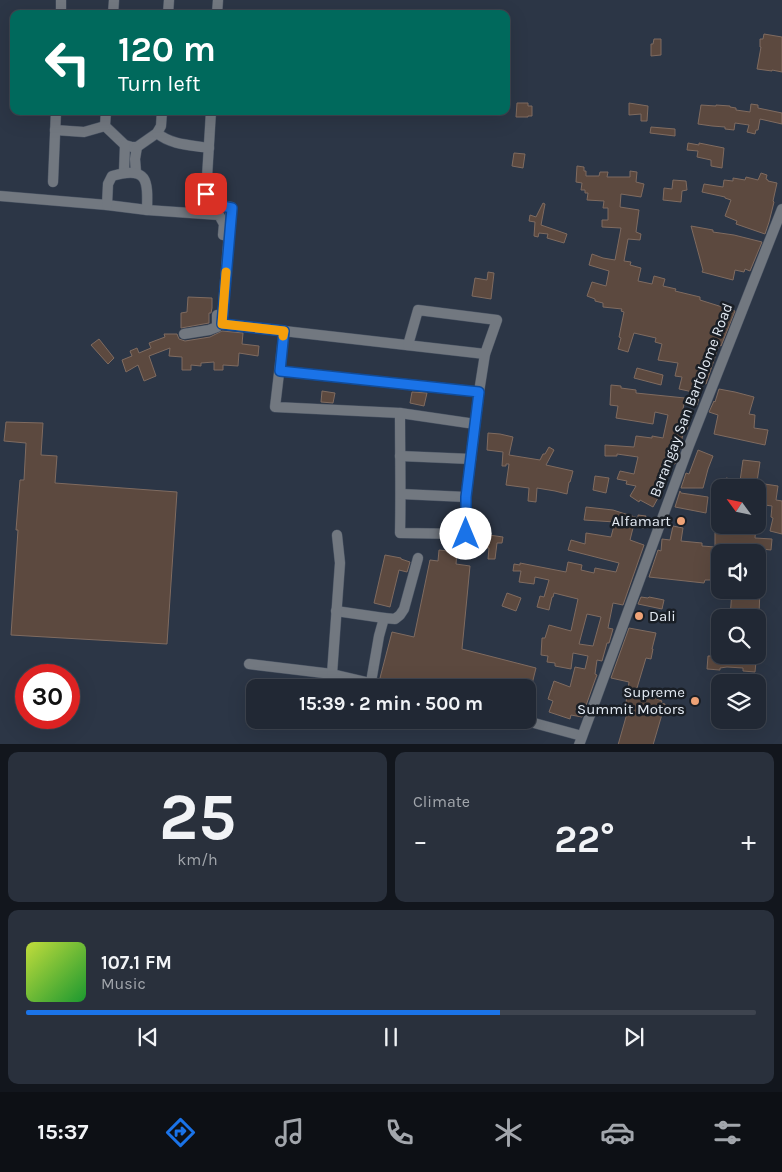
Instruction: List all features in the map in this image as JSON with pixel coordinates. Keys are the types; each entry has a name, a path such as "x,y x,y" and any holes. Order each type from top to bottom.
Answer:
{"street":[{"path":"53,182 56,115"},
{"path":"104,126 105,115"},
{"path":"104,126 126,145 137,147 157,133 161,115"},
{"path":"211,115 206,194 212,204 232,208 222,324 485,354"},
{"path":"54,130 84,132 104,126"},
{"path":"157,133 164,140 209,148"},
{"path":"124,172 126,145"},
{"path":"136,172 135,159 137,147"},
{"path":"106,205 108,184 112,176 124,172 136,172 144,178 148,188 147,210"},
{"path":"0,196 218,215 224,224 217,327 184,334"},
{"name":"Barangay San Bartolome Road","path":"581,740 688,448 782,209"},
{"path":"400,414 400,533 466,534 466,497 474,424 485,354 497,320 418,310 408,345"},
{"path":"284,331 275,407 400,414 474,424"},
{"path":"280,371 479,392"},
{"path":"400,456 471,459"},
{"path":"401,494 466,497"},
{"path":"332,674 340,563 336,535"},
{"path":"336,611 395,619 400,616 418,558"},
{"path":"372,679 384,618"},
{"path":"249,664 332,674 356,679"},
{"path":"536,724 581,740"}],"building":[{"path":"764,34 782,37 782,72 757,69 761,47 760,39 763,39"},
{"path":"654,39 661,39 661,55 651,56 651,44 653,44"},
{"path":"517,103 528,103 528,106 532,106 532,116 516,117"},
{"path":"629,103 648,106 647,121 641,121 641,114 629,115"},
{"path":"751,104 758,105 758,108 782,113 782,124 760,119 758,130 756,130 755,134 747,132 749,125 735,123 734,130 698,124 701,105 730,106 736,108 736,110 750,112"},
{"path":"651,127 675,129 675,136 650,133"},
{"path":"688,143 699,145 699,143 724,148 722,168 711,166 711,160 697,157 698,151 687,150"},
{"path":"514,153 525,154 523,168 512,166"},
{"path":"577,166 584,167 586,176 599,176 600,172 608,172 607,177 630,177 630,171 637,172 636,182 644,184 641,197 621,194 620,207 639,210 636,232 641,234 640,240 628,239 624,261 631,262 630,265 641,268 638,281 652,284 654,276 665,279 663,286 700,297 700,300 735,311 721,346 719,345 706,384 703,383 697,405 691,404 693,392 679,389 682,377 675,376 678,363 658,360 662,344 655,342 656,338 634,333 628,352 618,349 624,312 621,311 622,309 603,307 603,303 587,296 592,282 606,286 609,271 589,265 592,254 615,260 621,228 602,227 602,220 608,220 608,208 603,208 604,201 587,200 588,193 585,193 585,190 581,190 582,183 576,182"},
{"path":"761,173 767,175 766,179 768,181 777,183 765,234 736,224 737,221 725,216 731,200 702,192 704,184 723,187 724,180 733,181 733,178 745,180 746,177 758,180"},
{"path":"673,180 686,181 687,190 682,191 681,202 663,200 664,188 672,189"},
{"path":"543,203 545,204 541,225 567,234 564,243 547,238 548,234 539,233 538,237 534,236 535,222 529,221 530,215 536,217"},
{"path":"691,226 762,242 750,271 745,269 744,272 735,270 733,280 702,272"},
{"path":"488,272 494,273 491,299 472,296 475,278 487,280"},
{"path":"188,297 212,298 209,323 181,328 181,313 187,312"},
{"path":"222,331 243,333 242,344 259,346 258,356 239,353 238,366 223,365 223,370 214,370 214,362 201,363 201,366 191,365 191,370 182,370 182,357 169,356 170,348 149,356 156,376 144,381 138,365 126,372 122,360 132,356 130,351 137,348 139,353 151,348 149,343 165,337 164,334 177,334 179,339 185,341 210,337"},
{"path":"99,339 114,358 108,364 91,345"},
{"path":"637,368 663,375 661,385 634,378"},
{"path":"611,385 636,390 636,393 685,398 681,420 689,422 687,430 684,429 675,464 671,463 665,485 653,507 640,500 639,502 630,496 636,486 626,484 627,481 617,479 620,471 634,474 638,457 617,454 617,456 605,456 605,445 634,447 636,436 663,438 668,415 655,412 653,424 616,418 618,406 610,405"},
{"path":"719,389 754,397 749,414 755,415 754,428 768,430 765,445 714,434 718,415 709,412 715,402"},
{"path":"322,391 335,393 333,403 321,402"},
{"path":"412,392 427,393 424,406 410,403"},
{"path":"6,422 43,423 41,455 57,456 55,483 177,492 167,644 11,635 18,530 16,530 20,480 24,480 26,443 4,441"},
{"path":"488,433 513,437 509,455 540,460 549,447 554,450 546,465 573,471 567,494 537,488 536,502 528,501 529,488 506,485 509,464 502,466 503,452 487,450"},
{"path":"698,450 713,456 703,488 681,488 686,473 689,474"},
{"path":"743,460 760,462 757,479 740,479"},
{"path":"595,476 609,478 606,493 593,490"},
{"path":"766,484 778,486 776,500 782,501 782,534 770,531 773,518 771,517 772,506 766,505"},
{"path":"680,491 681,493 708,497 706,513 675,507"},
{"path":"586,507 613,510 638,518 638,515 646,516 644,528 634,526 633,528 630,540 644,545 623,605 613,603 608,628 613,629 602,661 597,660 595,674 597,675 582,717 571,715 570,719 549,712 553,701 548,699 554,681 570,687 575,667 585,669 588,656 573,653 571,669 555,666 555,663 547,662 548,656 541,655 542,638 545,638 549,625 571,631 578,599 554,593 549,610 537,607 540,596 544,597 549,580 535,577 534,584 519,582 521,571 513,571 514,564 520,565 520,563 566,572 568,562 582,565 581,570 594,573 595,568 616,572 619,563 568,550 571,540 585,544 586,533 611,537 615,522 584,520","holes":["587,614 601,617 593,646 579,644"]},
{"path":"673,526 683,528 681,541 702,543 702,546 711,547 711,580 705,580 704,583 649,577 658,550 661,551 662,539 670,540"},
{"path":"482,534 503,537 502,543 497,543 495,559 488,559 489,548 480,547"},
{"path":"715,534 755,534 755,538 772,539 771,550 766,549 766,544 715,544"},
{"path":"439,550 457,552 456,564 470,566 462,649 536,668 533,679 380,678 392,632 414,637 430,560 438,561"},
{"path":"385,555 410,562 407,572 399,570 390,607 374,603"},
{"path":"507,593 521,598 516,611 502,606"},
{"path":"641,597 664,600 662,609 638,604"},
{"path":"731,599 760,599 759,609 731,609"},
{"path":"629,628 656,633 651,659 646,658 637,688 658,695 657,699 665,704 653,744 618,744 628,710 625,709 629,682 611,678"},
{"path":"708,656 711,656 711,664 756,664 755,672 743,671 743,668 727,667 720,668 720,670 707,669"}],"slow traffic":[{"path":"226,272 222,324 284,331 283,336"}],"place":[{"name":"Alfamart","path":"681,521"},
{"name":"Dali","path":"639,616"},
{"name":"Supreme Summit Motors","path":"695,701"}],"route":[{"path":"206,194 212,204 232,208 222,324 284,331 280,371 479,392 466,497 466,534"}]}
